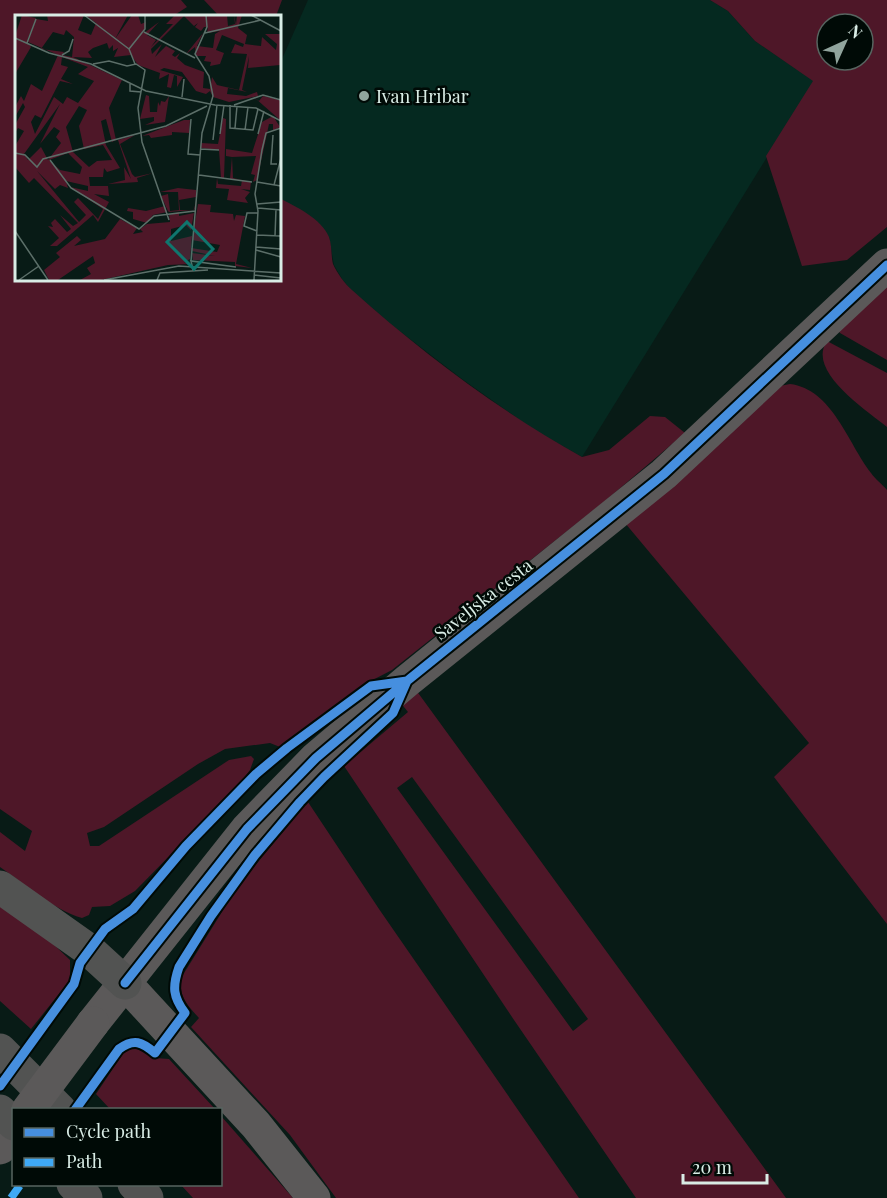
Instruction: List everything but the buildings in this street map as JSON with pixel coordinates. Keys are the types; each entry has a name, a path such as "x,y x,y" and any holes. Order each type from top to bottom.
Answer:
{"highway":[{"path":"0,886 89,950 125,982"},
{"path":"0,1050 58,1108"},
{"path":"0,1111 12,1122"},
{"path":"74,1186 86,1198"},
{"path":"135,1186 147,1198"}],"street":[{"name":"Saveljska cesta","path":"29,1108 93,1023 247,829 316,758 407,681 664,474 887,265"},
{"path":"125,982 256,1125 314,1198"},
{"path":"0,1148 12,1133"}],"shaded area":[{"path":"0,0 181,0 187,7 175,15 15,15 15,280 280,280 280,198 307,214 325,230 331,243 333,264 349,288 463,380 521,420 582,457 609,450 650,416 665,417 685,433 605,501 392,670 365,684 280,747 270,743 225,749 198,764 104,827 87,833 90,846 99,846 229,760 251,756 254,759 250,770 238,786 135,891 110,906 92,907 89,915 82,918 50,903 0,867 0,832 25,851 32,831 0,809"},
{"path":"204,0 282,0 276,15 218,15"},
{"path":"308,0 710,0 728,11 755,41 814,81 582,457 534,430 393,326 350,289 342,279 334,265 329,237 280,199 280,64"},
{"path":"710,0 887,0 887,227 847,260 802,266 766,156 813,81 755,41 728,11"},
{"path":"887,282 887,360 840,333 837,328"},
{"path":"827,341 887,373 887,427 853,400 831,377 825,365 823,353"},
{"path":"790,384 805,388 828,406 871,473 887,490 887,924 774,777 809,743 625,523 780,386"},
{"path":"416,690 786,1198 636,1198 344,766 408,712 400,702","holes":["412,777 588,1019 573,1031 397,788"]},
{"path":"308,802 379,909 579,1198 336,1198 290,1135 191,1027 199,1018 185,1000 181,990 181,978 238,886"},
{"path":"0,904 48,939 70,960 70,980 31,1029 0,1001"},
{"path":"139,1046 155,1058 169,1059 214,1108 109,1108 96,1094 126,1049"},
{"path":"222,1117 293,1198 193,1198 182,1186 222,1186"}],"marked path":[{"path":"11,1198 20,1186"}],"cycle path":[{"path":"125,983 247,829 316,758 407,681 664,474 887,265"},
{"path":"0,1086 74,984 80,963 105,929 133,909 186,846 256,774 287,748 371,686 407,681"},
{"path":"76,1108 119,1049 129,1043 138,1043 155,1053 185,1013 175,992 177,974 179,967 211,916 255,855 300,802 393,713 407,681"}],"place":[{"name":"Ivan Hribar","path":"364,96"}]}
